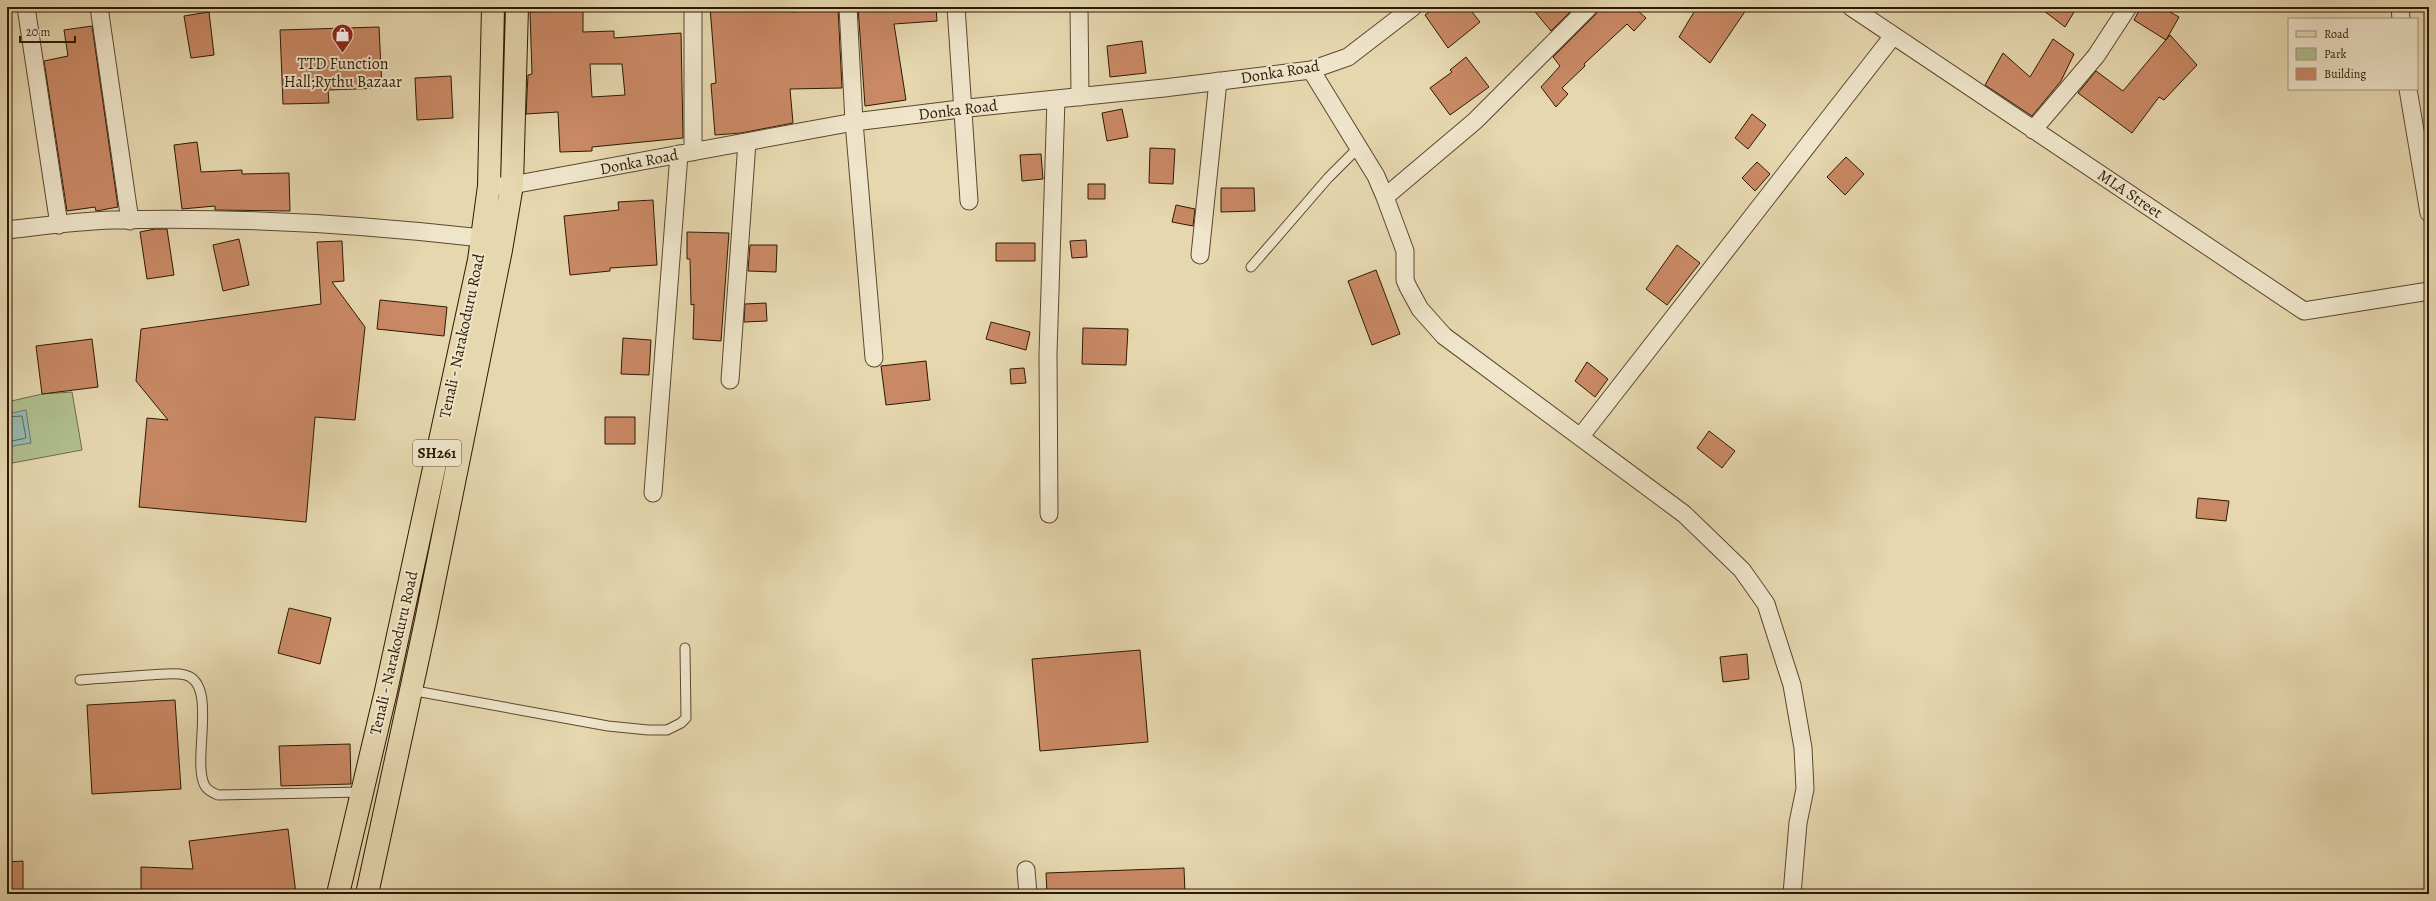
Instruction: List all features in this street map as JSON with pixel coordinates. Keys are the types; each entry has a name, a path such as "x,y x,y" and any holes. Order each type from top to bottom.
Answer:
{"main road":[{"name":"Tenali - Narakoduru Road","path":"338,894 411,581 472,297 489,186 493,7"},
{"name":"Tenali - Narakoduru Road","path":"367,894 497,273 512,185 517,7"}],"street":[{"path":"26,7 59,225"},
{"path":"99,7 130,220"},
{"path":"653,493 686,153 693,7"},
{"path":"848,7 854,122 874,358"},
{"path":"956,7 969,201"},
{"path":"1078,7 1080,97"},
{"name":"Donka Road","path":"489,186 512,185 854,122 1311,70 1348,57 1413,7"},
{"path":"1385,197 1475,121 1589,7"},
{"name":"MLA Street","path":"1851,7 2304,311 2429,291"},
{"path":"2033,130 2096,56 2128,7"},
{"path":"2400,7 2401,18"},
{"path":"1581,436 1893,36"},
{"path":"1311,70 1358,148 1385,197 1405,251 1405,280 1420,309 1444,336 1581,436 1684,514 1742,570 1766,604 1792,685 1803,748 1804,789 1798,823 1792,894"},
{"path":"1200,255 1218,81"},
{"path":"2408,90 2429,213"},
{"path":"1049,514 1048,354 1056,99"},
{"path":"730,380 747,142"},
{"path":"7,230 130,220 170,219 340,226 482,238"},
{"path":"1026,870 1028,894"}],"lane":[{"path":"1251,267 1328,178 1358,148"},
{"path":"410,690 608,726 667,730 681,723 686,718 685,648"},
{"path":"80,680 170,674 192,678 198,684 202,698 202,773 205,786 218,794 361,792"}],"green space":[{"path":"72,392 82,450 7,464 7,402 42,394"}],"water":[{"path":"26,410 31,443 7,447 7,414"}],"building":[{"path":"710,7 791,7 792,12 838,8 842,88 790,89 793,123 741,133 715,135 711,84 716,83"},
{"path":"858,7 936,7 937,21 894,24 906,100 865,106"},
{"path":"1436,7 1468,7 1480,22 1448,48 1425,15"},
{"path":"1531,7 1575,7 1551,31"},
{"path":"1599,7 1642,7 1638,11 1646,18 1634,31 1627,24 1584,64 1585,66 1562,88 1568,94 1556,107 1541,87 1560,66 1553,57 1596,14"},
{"path":"1697,7 1748,7 1710,63 1679,37"},
{"path":"2039,7 2077,7 2065,27"},
{"path":"2141,7 2161,7 2179,17 2166,40 2134,20"},
{"path":"583,11 583,32 614,31 614,38 681,33 683,138 592,147 592,151 560,152 558,112 526,114 528,75 532,74 530,12","holes":["590,64 622,64 625,95 592,97"]},
{"path":"209,12 214,55 191,58 184,16"},
{"path":"92,26 118,207 96,211 95,207 67,211 44,61 68,56 64,30"},
{"path":"379,27 382,88 328,90 329,103 283,104 280,30"},
{"path":"2170,35 2197,65 2164,100 2159,97 2132,133 2078,93 2096,71 2123,91"},
{"path":"2053,39 2074,54 2061,81 2032,116 1985,85 2003,53 2030,77"},
{"path":"1142,41 1146,73 1110,77 1107,46"},
{"path":"1466,57 1489,87 1450,115 1430,88 1452,72 1450,70"},
{"path":"451,76 453,118 417,120 415,78"},
{"path":"1122,109 1128,137 1107,141 1102,113"},
{"path":"1752,114 1766,125 1748,149 1735,138"},
{"path":"197,142 201,172 242,170 242,174 289,173 290,211 215,210 215,206 182,209 174,145"},
{"path":"1150,148 1175,149 1173,184 1149,183"},
{"path":"1041,154 1043,179 1022,181 1020,155"},
{"path":"1846,157 1864,174 1845,195 1827,177"},
{"path":"1757,162 1770,174 1755,191 1742,178"},
{"path":"1088,184 1105,184 1105,199 1088,199"},
{"path":"1221,188 1254,188 1255,211 1221,212"},
{"path":"653,200 657,265 610,268 610,271 570,275 564,216 619,210 618,202"},
{"path":"1176,205 1195,209 1193,226 1172,222"},
{"path":"155,229 167,229 174,275 147,279 140,232"},
{"path":"687,232 729,233 721,341 693,339 694,304 691,305 690,259 687,259"},
{"path":"239,239 249,285 223,291 213,245"},
{"path":"1086,240 1087,257 1072,258 1070,241"},
{"path":"342,241 344,281 332,282 365,327 355,420 315,417 306,522 139,507 147,418 168,420 136,381 141,329 321,304 317,242"},
{"path":"996,243 1035,243 1035,261 996,261"},
{"path":"750,245 777,245 776,272 748,271"},
{"path":"1677,245 1700,263 1667,305 1646,289"},
{"path":"1376,270 1400,334 1372,345 1348,281"},
{"path":"380,300 447,307 444,336 377,329"},
{"path":"766,303 767,321 744,322 745,304"},
{"path":"991,322 1030,332 1026,350 986,339"},
{"path":"1083,328 1128,329 1126,365 1082,364"},
{"path":"623,338 651,340 649,375 621,374"},
{"path":"92,339 98,387 42,394 36,346"},
{"path":"926,361 930,400 886,405 881,366"},
{"path":"1587,362 1608,379 1595,397 1575,381"},
{"path":"1024,368 1026,383 1011,384 1010,369"},
{"path":"605,417 635,417 635,444 605,444"},
{"path":"1709,431 1735,451 1722,468 1697,448"},
{"path":"2198,498 2229,501 2226,521 2196,518"},
{"path":"289,608 331,618 320,664 278,653"},
{"path":"1140,650 1148,742 1040,751 1032,659"},
{"path":"1747,654 1749,679 1723,682 1720,657"},
{"path":"175,700 181,789 92,794 87,705"},
{"path":"350,744 351,784 281,786 279,746"},
{"path":"288,829 296,894 141,894 141,867 193,869 189,841"},
{"path":"23,861 23,894 7,894 7,862"},
{"path":"1184,868 1185,894 1047,894 1046,873"}],"place":[{"name":"TTD Function Hall;Rythu Bazaar","path":"343,54"}]}
